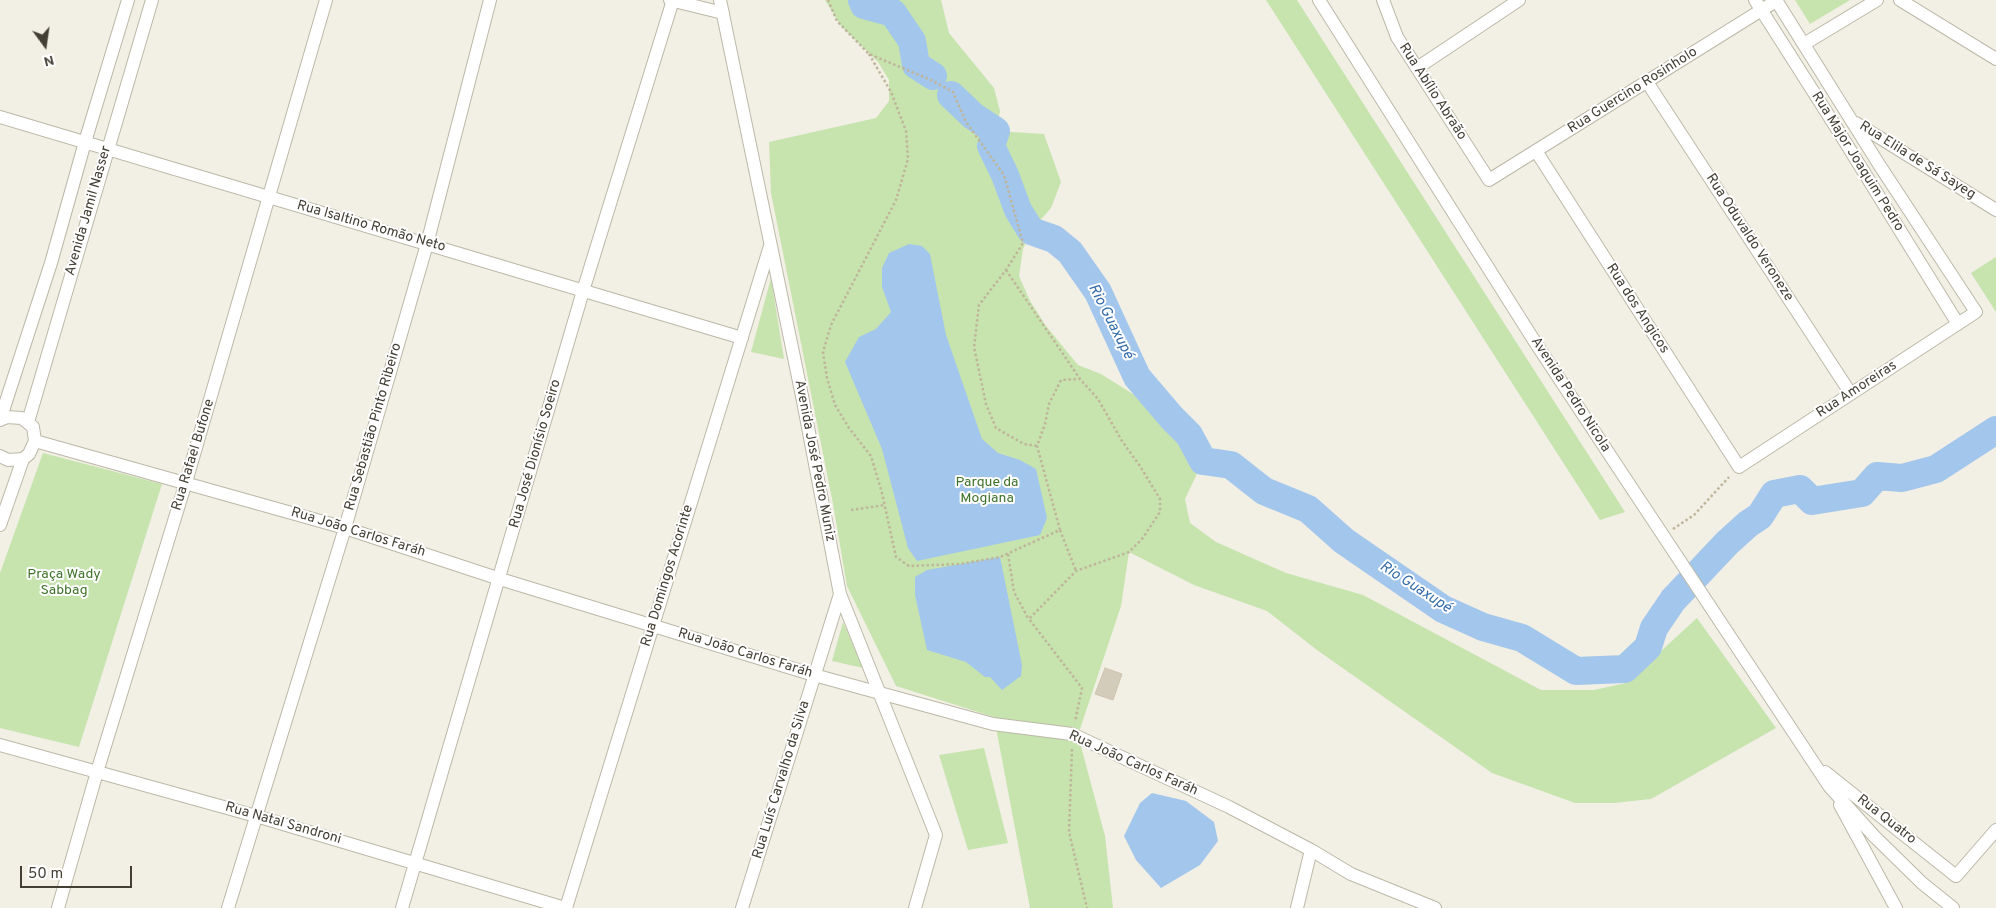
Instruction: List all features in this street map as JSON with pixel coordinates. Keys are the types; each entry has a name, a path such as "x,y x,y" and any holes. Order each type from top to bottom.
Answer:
{"street":[{"name":"Avenida Jamil Nasser","path":"0,420 51,263 128,0"},
{"name":"Avenida Jamil Nasser","path":"28,422 152,0"},
{"name":"Rua Rafael Bufone","path":"58,908 97,772 186,482 326,0"},
{"name":"Rua Sebastião Pinto Ribeiro","path":"228,908 345,528 427,244 490,0"},
{"path":"672,0 722,6"},
{"name":"Rua José Dionísio Soeiro","path":"402,908 583,291 672,0"},
{"name":"Avenida Pedro Nicola","path":"1319,0 1530,334 1829,786 1896,908"},
{"name":"Rua Abílio Abraão","path":"1383,0 1397,37 1489,180"},
{"path":"1417,68 1519,0"},
{"name":"Rua Major Joaquim Pedro","path":"1776,0 1880,166 1976,312"},
{"name":"Rua Guercino Rosinholo","path":"1489,180 1647,82 1758,5 1776,0"},
{"path":"1804,44 1876,0"},
{"path":"1900,0 1996,59"},
{"name":"Rua Major Joaquim Pedro","path":"1758,5 1958,324"},
{"name":"Avenida José Pedro Muniz","path":"722,6 840,594 936,835 915,908"},
{"name":"Rua Oduvaldo Veroneze","path":"1647,82 1850,394"},
{"name":"Rua Isaltino Romão Neto","path":"0,117 742,338"},
{"name":"Rua Elila de Sá Sayeg","path":"1839,132 1853,122 1996,210"},
{"name":"Rua dos Angicos","path":"1536,151 1739,467"},
{"path":"1866,176 1880,166"},
{"name":"Rua Domingos Acorinte","path":"566,908 770,244"},
{"path":"51,263 72,270"},
{"name":"Rua Amoreiras","path":"1739,467 1976,312"},
{"path":"0,420 14,416 28,422 35,434 35,441 29,454 23,458 8,460 0,456"},
{"name":"Rua João Carlos Faráh","path":"35,441 345,528 500,579 814,676 993,724 1072,734 1229,807 1311,850 1351,874 1435,908"},
{"path":"0,525 23,458"},
{"name":"Rua Luís Carvalho da Silva","path":"742,908 840,594"},
{"name":"Rua Natal Sandroni","path":"0,745 256,816 566,908"},
{"name":"Rua Quatro","path":"1815,764 1956,876 1996,830"},
{"name":"Avenida Pedro Nicola","path":"1829,786 1874,836 1922,882 1953,908"},
{"path":"1297,908 1311,850"}],"path":[{"path":"828,0 837,20 869,54 891,92 906,131 908,159 896,200 832,325 823,352 827,378 835,405 849,428 872,456 896,557 909,566 960,564 1000,557 1060,530"},
{"path":"869,54 931,80 953,92 966,122 1004,175 1023,244 979,305 974,347 986,404 996,428 1024,444 1038,446"},
{"path":"1006,270 1080,379 1098,399 1122,441 1160,499 1160,512 1142,539 1129,552 1076,571 1029,619"},
{"path":"1076,571 1060,530 1038,446 1049,404 1061,380 1080,379"},
{"path":"1662,536 1694,515 1739,467"},
{"path":"851,510 885,505"},
{"path":"1008,554 1014,592 1029,619 1082,688 1072,734 1069,832 1087,908"}],"green space":[{"name":"Parque da Mogiana","path":"825,0 941,0 949,33 994,88 1000,111 996,131 1044,134 1061,182 1051,208 1031,231 1023,249 1019,276 1030,301 1046,326 1078,365 1101,374 1141,399 1188,451 1203,461 1185,499 1190,523 1216,542 1286,573 1363,595 1541,690 1594,690 1626,683 1697,618 1776,728 1651,799 1614,803 1575,803 1492,773 1317,650 1267,611 1194,585 1129,552 1121,606 1078,735 1105,836 1113,908 1030,908 994,717 896,686 847,586 833,504 771,193 769,142 876,118 889,101 889,80 878,62 841,26"},
{"path":"1266,0 1297,0 1625,512 1600,520"},
{"path":"1795,0 1850,0 1810,24"},
{"path":"1996,257 1996,312 1971,273"},
{"path":"771,278 784,359 751,352"},
{"name":"Praça Wady Sabbag","path":"43,453 162,484 79,747 0,728 0,573"},
{"path":"843,622 863,668 832,661"},
{"path":"984,748 1008,843 968,850 939,755"}],"water":[{"path":"909,244 922,246 930,254 946,335 982,439 998,453 1020,460 1036,469 1047,518 1040,535 917,561 908,548 882,449 845,362 859,337 876,329 891,312 882,287 882,268 889,253"},
{"path":"1000,557 1022,665 1021,676 1002,690 990,677 985,677 966,662 927,650 915,595 915,577 927,570"},
{"path":"1152,793 1186,801 1214,822 1218,841 1200,865 1161,888 1136,860 1124,836 1140,803"}],"building":[{"path":"1105,668 1122,674 1113,700 1095,694"}],"waterway":[{"name":"Rio Guaxupé","path":"862,0 864,5 893,13 912,41 916,65 933,76"},
{"name":"Rio Guaxupé","path":"951,95 973,116 996,131 991,146 1005,175 1018,210 1031,231 1054,239 1070,252 1098,292 1137,377 1189,435 1203,461 1231,465 1264,491 1308,509 1344,541 1443,609 1483,627 1522,638 1576,671 1625,669 1648,647 1654,628 1673,600 1727,543 1760,516 1774,494 1800,489 1812,501 1862,493 1877,476 1902,478 1936,469 1996,430"}]}
